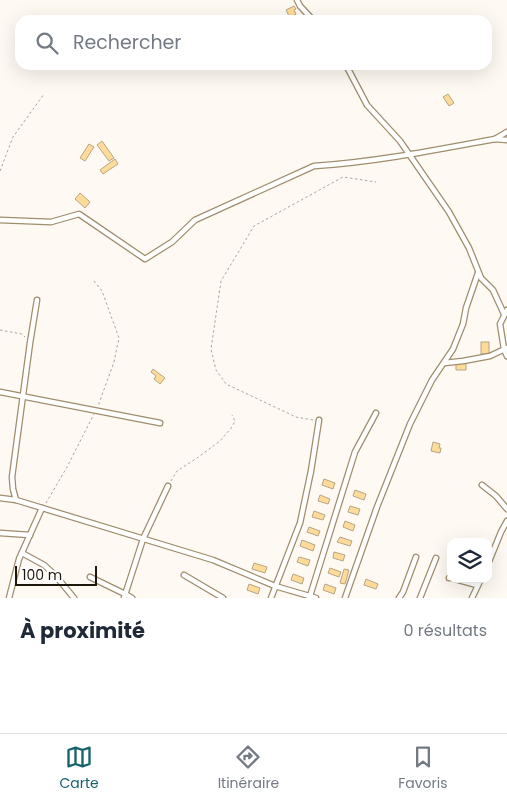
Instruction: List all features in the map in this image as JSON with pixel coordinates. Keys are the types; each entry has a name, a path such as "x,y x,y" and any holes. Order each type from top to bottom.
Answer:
{"street":[{"path":"297,0 308,15"},
{"path":"349,70 367,105 400,141 449,212 468,248 478,273 493,290 506,312 500,324 507,356"},
{"path":"495,139 507,132"},
{"path":"0,220 51,222 79,214 145,259 172,242 195,220 314,166 409,154 495,139 507,140"},
{"path":"345,598 377,507 410,424 432,380 453,349 464,324 466,308 478,273"},
{"path":"16,500 12,477 37,300"},
{"path":"444,363 490,356 506,349"},
{"path":"0,392 160,424"},
{"path":"310,596 355,452 376,412"},
{"path":"271,598 300,523 319,420"},
{"path":"482,485 496,496 507,509"},
{"path":"124,596 143,539 168,486"},
{"path":"0,498 16,500 213,560 275,586 316,598"},
{"path":"9,598 19,559 42,508"},
{"path":"492,554 507,521"},
{"path":"0,533 30,535"},
{"path":"22,553 44,565 55,574 74,598"},
{"path":"399,598 416,558"},
{"path":"420,598 436,558"},
{"path":"184,575 223,598"},
{"path":"90,577 124,596 132,598"},
{"path":"468,583 477,586"},
{"path":"472,598 479,583"}],"path":[{"path":"0,172 13,137 44,94"},
{"path":"319,420 296,417 226,384 216,370 211,349 221,281 254,226 343,177 376,182"},
{"path":"42,508 85,433 114,362 119,338 102,291 94,281"},
{"path":"0,330 22,334 30,343"},
{"path":"168,486 177,471 220,441 232,427 234,421 232,415"}],"building":[{"path":"294,6 296,14 288,15 286,10"},
{"path":"448,94 454,103 449,106 443,97"},
{"path":"102,141 114,158 109,161 97,145"},
{"path":"89,144 94,147 85,161 80,158"},
{"path":"115,159 118,164 103,174 100,170"},
{"path":"80,193 90,202 85,208 75,199"},
{"path":"481,342 489,342 489,354 481,354"},
{"path":"466,363 466,370 456,370 456,364"},
{"path":"153,369 165,378 160,384 154,379 156,376 151,372"},
{"path":"433,442 440,444 440,453 431,451"},
{"path":"324,479 335,483 333,489 322,485"},
{"path":"355,490 366,494 364,500 353,496"},
{"path":"320,495 330,499 328,504 318,501"},
{"path":"350,506 360,509 358,515 348,512"},
{"path":"314,511 325,515 323,520 312,517"},
{"path":"345,521 355,525 353,531 343,527"},
{"path":"309,527 320,531 318,536 307,532"},
{"path":"340,537 352,541 350,546 337,542"},
{"path":"302,540 315,545 313,551 300,546"},
{"path":"334,552 345,555 343,561 333,558"},
{"path":"299,557 310,560 308,566 297,562"},
{"path":"254,563 267,567 265,573 252,569"},
{"path":"330,568 341,572 339,577 328,573"},
{"path":"344,569 349,570 345,584 340,583"},
{"path":"293,574 304,578 302,584 291,580"},
{"path":"366,579 378,584 376,589 364,585"},
{"path":"249,584 260,588 258,594 247,590"},
{"path":"325,584 336,588 334,594 323,590"}]}
